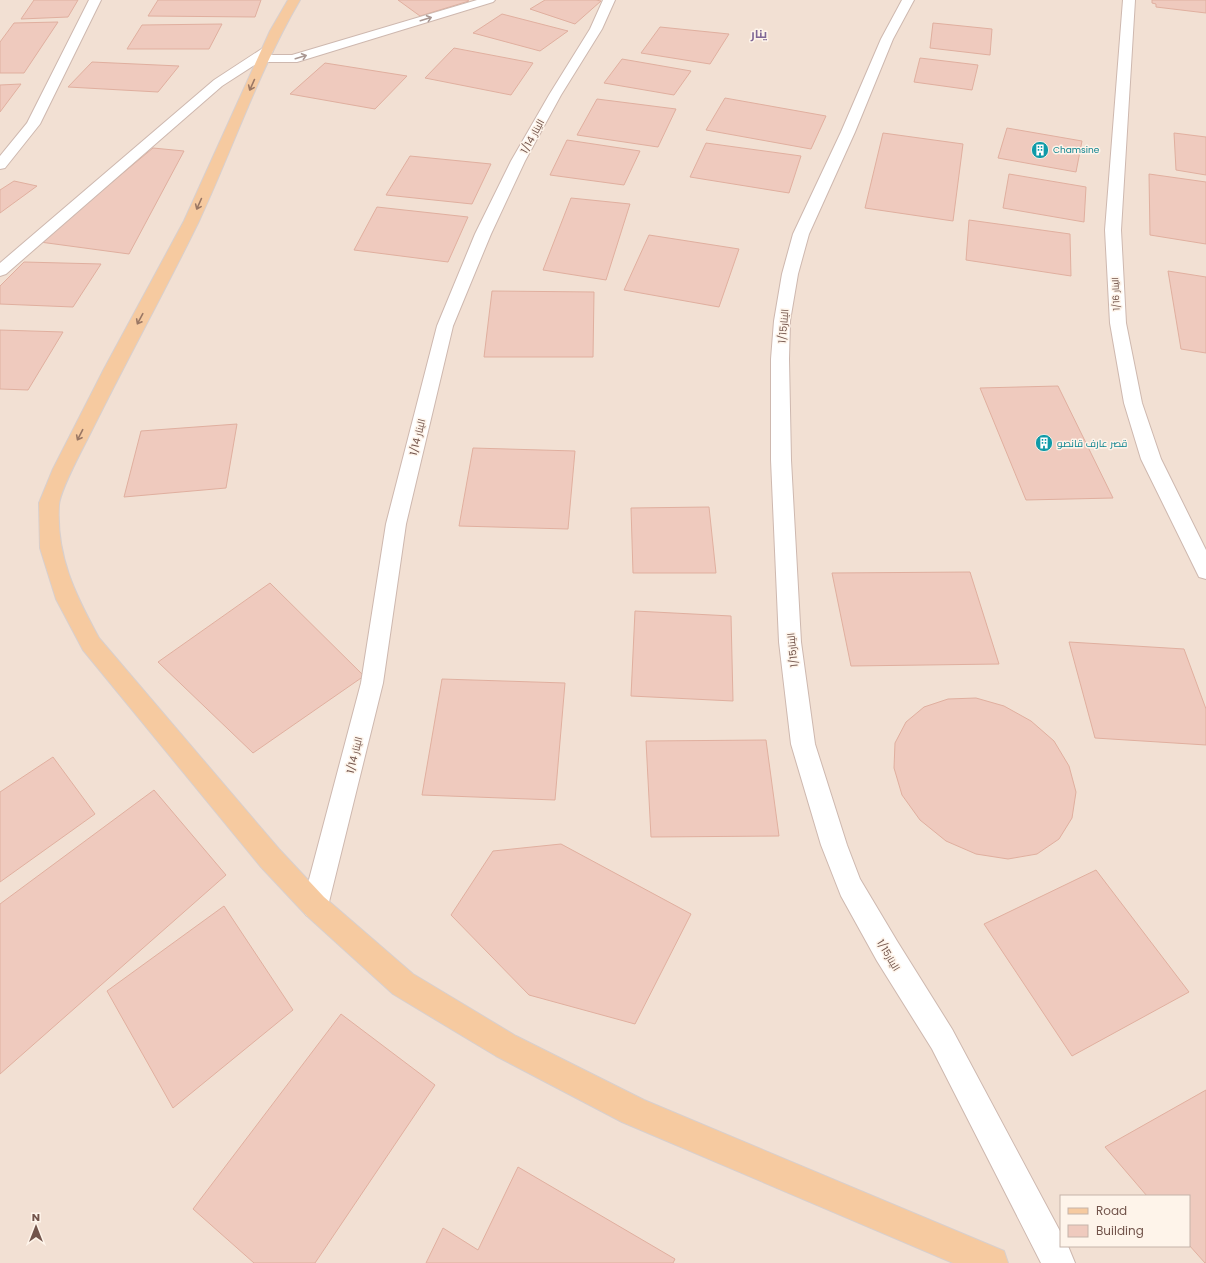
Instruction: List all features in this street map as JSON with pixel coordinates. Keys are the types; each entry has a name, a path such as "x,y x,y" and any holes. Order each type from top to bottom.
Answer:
{"main road":[{"path":"294,0 265,56 191,221 63,469 49,503 50,548 67,599 91,644 270,858 316,906 403,984 513,1050 633,1111 992,1263"}],"street":[{"path":"0,165 33,124 95,0"},
{"path":"0,271 75,208 218,83 265,56 293,59 489,0"},
{"name":"الينار 1/14","path":"316,906 372,684 396,524 444,326 483,234 518,161 554,95 596,29 609,0"},
{"name":"الينار1/15","path":"908,0 887,39 848,132 801,234 790,274 782,320 780,359 781,460 790,642 803,744 834,845 850,887 887,951 942,1039 1059,1263"},
{"name":"الينار 1/16","path":"1129,0 1113,230 1118,323 1133,403 1151,459 1206,571"}],"shaded area":[{"path":"0,0 1206,0 1206,1263 0,1263"}],"building":[{"path":"34,0 78,0 68,17 21,19"},
{"path":"158,0 261,0 255,17 148,16"},
{"path":"398,0 467,0 469,1 420,16"},
{"path":"545,0 601,1 575,24 530,9"},
{"path":"1152,0 1206,0 1206,13 1156,7 1156,4 1152,3"},
{"path":"502,14 568,31 540,51 473,33"},
{"path":"58,22 24,73 0,73 0,42 14,23"},
{"path":"933,23 992,29 990,55 930,48"},
{"path":"222,24 209,49 127,49 142,25"},
{"path":"660,27 729,34 710,64 641,53"},
{"path":"454,48 533,63 511,95 425,78"},
{"path":"920,58 978,65 972,90 914,82"},
{"path":"622,59 691,71 674,95 604,83"},
{"path":"92,62 179,66 158,92 68,87"},
{"path":"325,63 407,76 375,109 290,94"},
{"path":"21,84 0,112 0,85"},
{"path":"725,98 826,116 811,149 706,130"},
{"path":"597,99 676,109 658,147 577,135"},
{"name":"Chamsine","path":"1007,128 1082,141 1076,172 998,158"},
{"path":"883,133 963,144 953,221 865,208"},
{"path":"1174,133 1206,137 1206,175 1176,170"},
{"path":"567,140 640,151 624,185 550,175"},
{"path":"706,143 801,156 789,193 690,177"},
{"path":"153,148 184,151 129,254 40,242"},
{"path":"410,156 491,164 472,204 386,195"},
{"name":"Chamsine","path":"1009,174 1086,187 1084,222 1003,208"},
{"path":"1149,174 1206,182 1206,244 1150,235"},
{"path":"14,181 37,186 0,213 0,190"},
{"path":"571,198 630,204 606,280 543,270"},
{"path":"377,207 468,217 448,262 354,250"},
{"path":"969,220 1070,234 1071,276 966,260"},
{"path":"649,235 739,249 719,307 624,290"},
{"path":"24,262 101,264 73,307 0,304 0,286"},
{"path":"1168,271 1206,277 1206,353 1181,349"},
{"path":"492,291 594,292 593,357 484,357"},
{"path":"0,330 63,332 28,390 0,389"},
{"name":"قصر عارف قانصو","path":"1058,386 1113,498 1026,500 980,388"},
{"path":"237,424 226,488 124,497 141,431"},
{"path":"473,448 575,451 568,529 459,526"},
{"path":"709,507 716,573 633,573 631,508"},
{"path":"970,572 999,664 851,666 832,573"},
{"path":"270,583 364,676 253,753 158,662"},
{"path":"635,611 731,616 733,701 631,696"},
{"path":"1069,642 1184,649 1206,709 1206,745 1095,738"},
{"path":"442,679 565,683 555,800 422,795"},
{"path":"976,698 1004,706 1031,721 1054,741 1069,766 1076,792 1072,818 1059,839 1037,854 1008,859 976,854 946,841 920,820 902,795 894,768 895,743 906,722 924,707 948,699"},
{"path":"766,740 779,836 651,837 646,741"},
{"path":"53,757 95,814 0,882 0,792"},
{"path":"154,790 226,875 0,1074 0,904"},
{"path":"561,844 691,914 635,1024 529,995 451,915 493,851"},
{"path":"1096,870 1189,992 1072,1056 984,924"},
{"path":"224,906 293,1010 173,1108 107,991"},
{"path":"341,1014 435,1085 315,1263 254,1263 193,1209"},
{"path":"1206,1090 1206,1263 1190,1246 1190,1195 1146,1195 1105,1147"},
{"path":"518,1167 675,1259 673,1263 426,1263 443,1228 478,1250"}],"place":[{"name":"Chamsine","path":"1040,150"},
{"name":"قصر عارف قانصو","path":"1044,443"}],"district":[{"name":"ينار","path":"759,34"}]}
